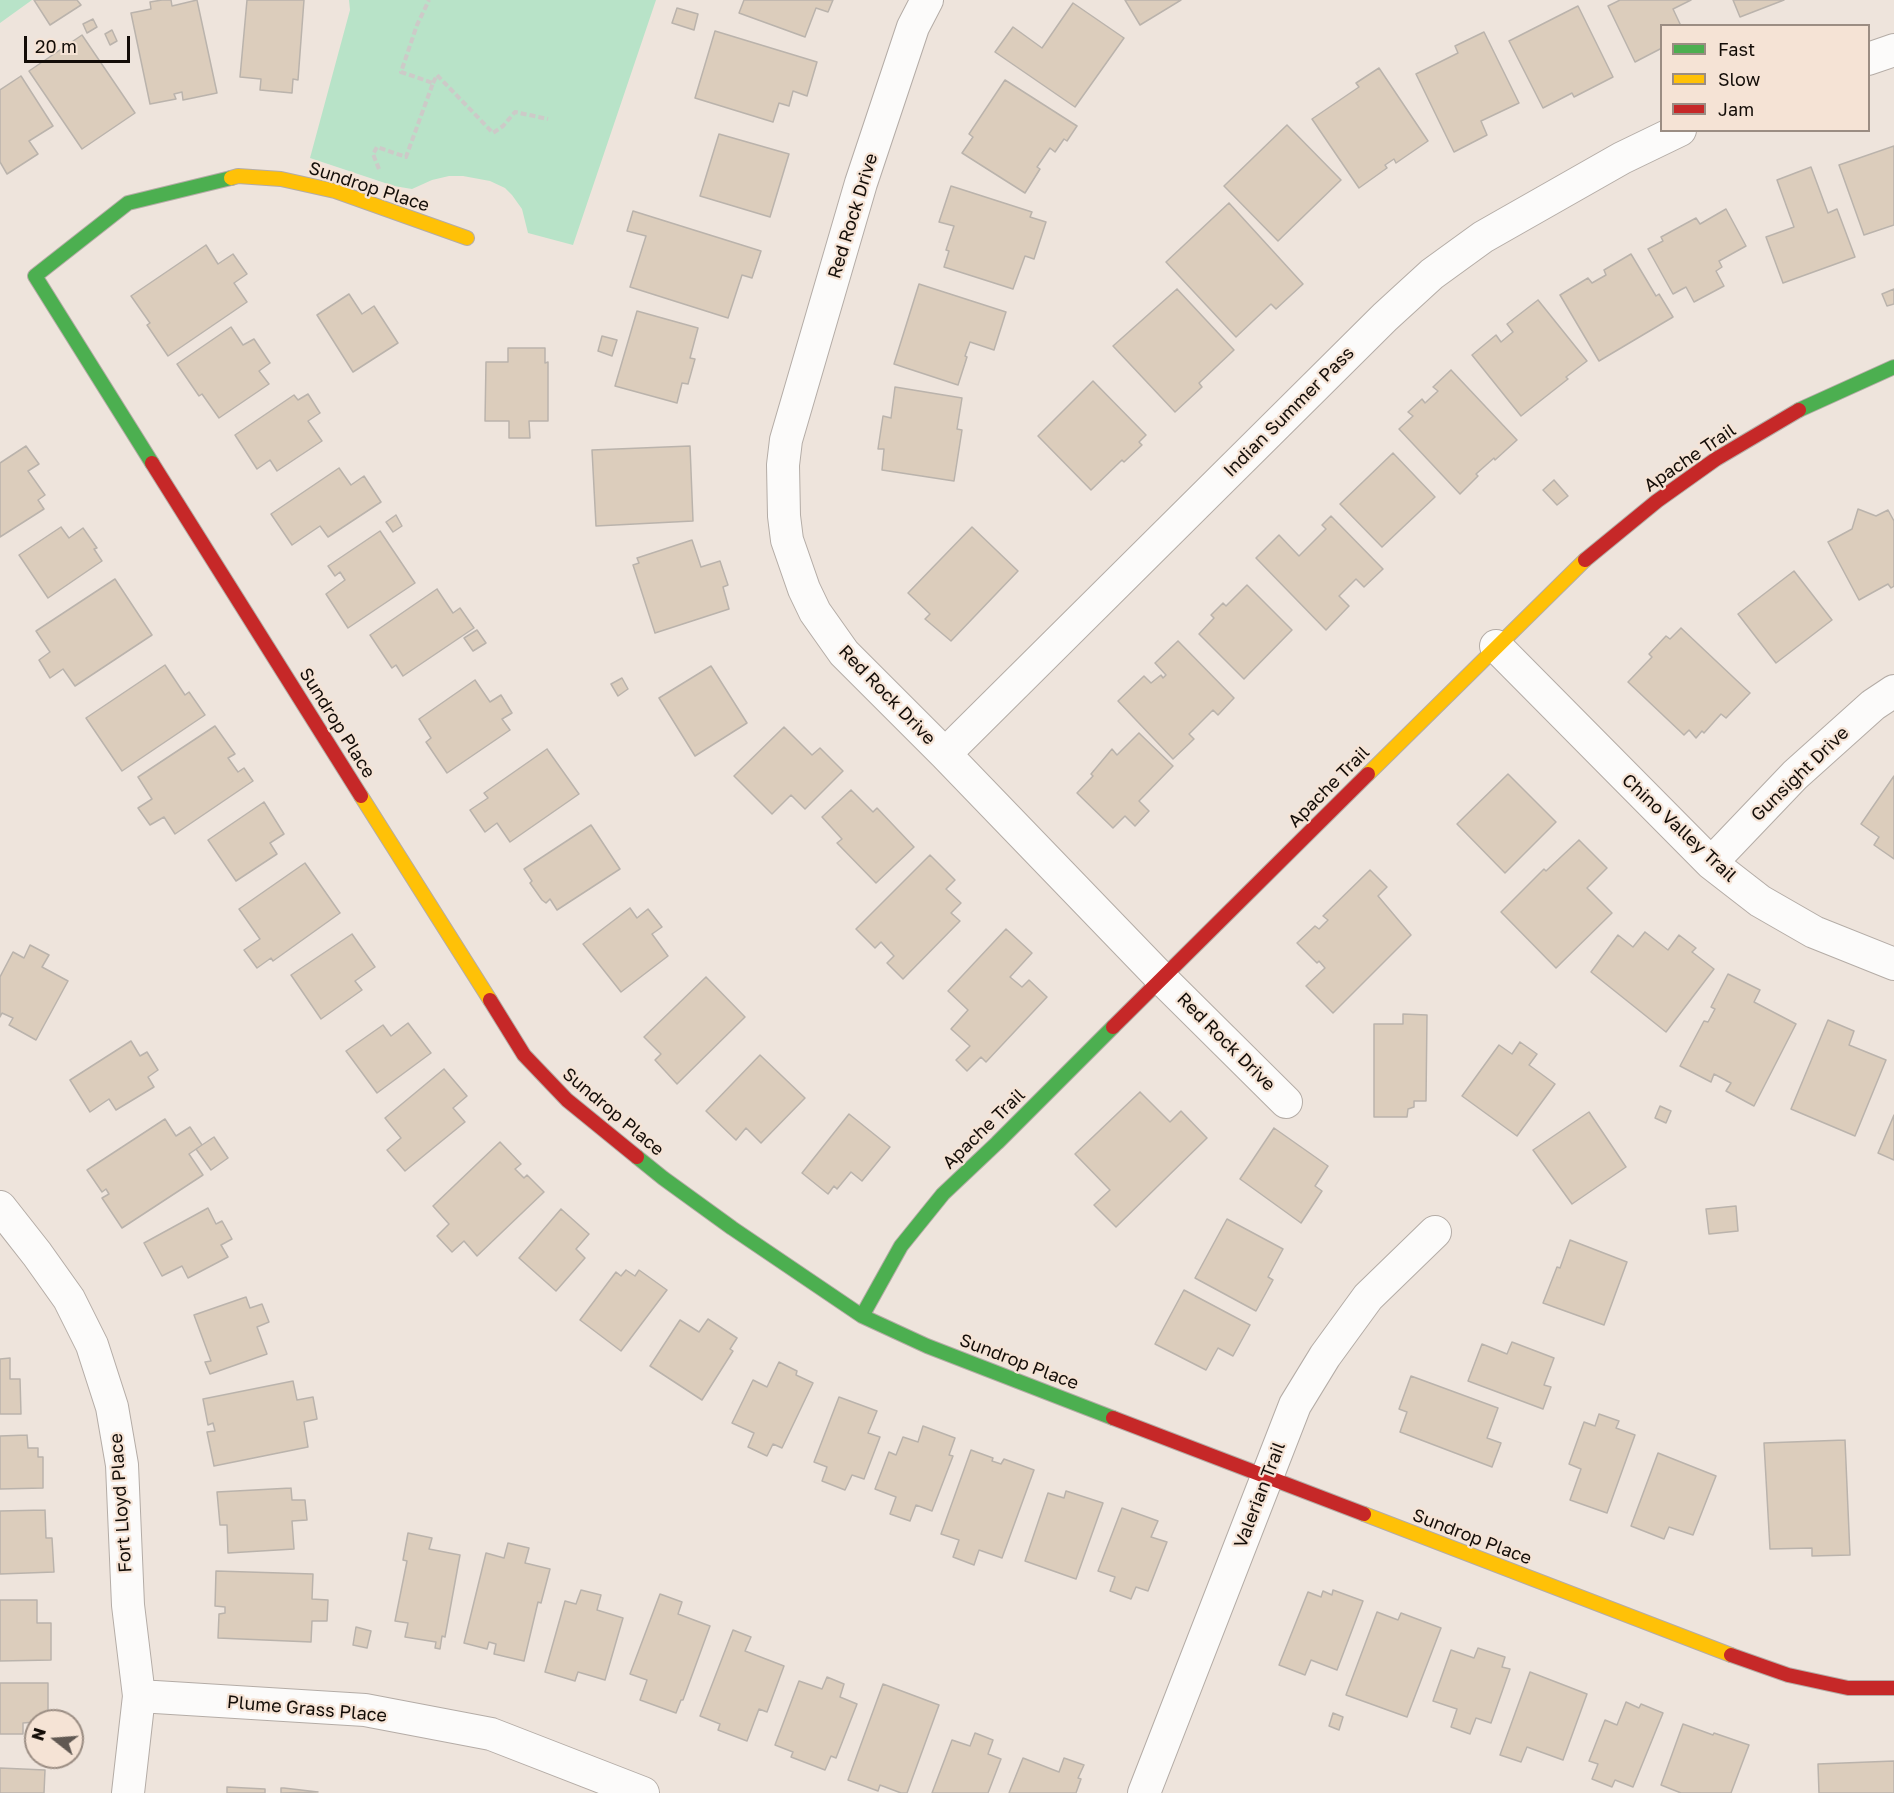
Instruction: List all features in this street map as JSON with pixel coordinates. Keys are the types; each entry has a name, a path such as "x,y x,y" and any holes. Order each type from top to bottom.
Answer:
{"street":[{"name":"Red Rock Drive","path":"927,0 913,27 861,183 786,440 783,465 787,540 804,589 815,612 843,653 945,754 1162,979 1286,1102"},
{"path":"1870,59 1894,50"},
{"name":"Indian Summer Pass","path":"945,754 1385,316 1432,274 1484,237 1622,158 1676,132"},
{"name":"Sundrop Place","path":"467,238 335,191 281,179 238,176 129,203 35,276 524,1054 567,1100 663,1178 732,1228 862,1316 927,1346 1724,1653 1788,1674 1848,1688 1894,1688"},
{"name":"Apache Trail","path":"862,1316 901,1246 943,1194 1594,551 1657,501 1716,459 1796,411 1894,367"},
{"name":"Chino Valley Trail","path":"1496,646 1711,863 1760,901 1814,932 1894,964"},
{"name":"Gunsight Drive","path":"1711,863 1795,775 1873,705 1894,691"},
{"name":"Fort Lloyd Place","path":"0,1207 69,1299 92,1345 112,1407 122,1465 128,1605 139,1696 128,1793"},
{"name":"Valerian Trail","path":"1144,1793 1295,1405 1324,1356 1368,1297 1435,1232"},
{"name":"Plume Grass Place","path":"139,1696 365,1710 491,1734 643,1793"}],"path":[{"path":"429,0 417,25 401,72 433,83"},
{"path":"381,172 373,154 377,147 406,157 436,75 493,134 515,112 548,119"}],"green space":[{"path":"0,0 32,0 0,23"},
{"path":"349,0 656,0 573,245 528,233 522,209 512,195 505,188 490,181 449,176 432,180 412,189 394,186 310,158 350,10"}],"building":[{"path":"34,0 77,0 81,5 50,25"},
{"path":"171,0 172,6 197,0 217,93 183,100 182,92 174,94 176,99 150,104 131,13 151,9 150,2"},
{"path":"247,0 304,0 298,80 293,79 292,93 260,90 261,79 240,77"},
{"path":"744,0 833,0 828,12 816,8 805,37 739,13"},
{"path":"1125,0 1181,0 1140,25"},
{"path":"1620,0 1691,0 1673,9 1680,24 1660,24 1660,49 1635,62 1608,6"},
{"path":"1733,0 1784,0 1740,17"},
{"path":"1073,3 1124,38 1075,107 995,52 1013,27 1042,48"},
{"path":"1578,6 1613,77 1574,97 1572,93 1543,108 1509,41"},
{"path":"677,8 698,14 694,30 672,23"},
{"path":"93,19 97,27 87,33 83,24"},
{"path":"112,30 117,41 110,45 105,34"},
{"path":"715,31 817,62 807,96 793,91 789,106 779,103 773,122 695,98"},
{"path":"1484,32 1519,103 1481,121 1487,135 1454,152 1416,74 1458,53 1455,46"},
{"path":"82,35 135,113 82,149 29,71"},
{"path":"1379,68 1428,141 1396,163 1394,159 1385,165 1387,168 1359,188 1312,119 1359,87 1356,83"},
{"path":"21,76 53,126 29,141 38,154 7,174 0,162 0,90"},
{"path":"1005,80 1077,126 1067,141 1064,139 1055,152 1050,148 1037,167 1040,169 1025,193 962,153 973,137 969,134"},
{"path":"1287,125 1341,180 1278,241 1224,186"},
{"path":"719,134 789,154 770,217 700,196"},
{"path":"1894,146 1894,225 1864,235 1839,165"},
{"path":"1811,167 1828,213 1837,209 1855,257 1783,283 1766,237 1794,227 1777,180"},
{"path":"951,186 1032,212 1030,217 1046,222 1034,259 1025,256 1013,289 944,267 949,251 946,250 954,226 939,222"},
{"path":"1229,203 1303,284 1276,309 1271,304 1236,337 1166,262"},
{"path":"1726,209 1746,246 1719,261 1722,267 1716,271 1724,286 1694,302 1686,287 1673,294 1648,249 1663,241 1661,237 1696,218 1700,224"},
{"path":"633,211 761,251 752,278 742,275 728,318 630,287 646,236 627,231"},
{"path":"206,245 218,264 233,254 247,274 234,283 247,302 168,356 147,325 150,323 131,296"},
{"path":"1631,254 1656,296 1659,294 1673,317 1599,361 1560,295 1588,278 1592,283 1606,275 1604,270"},
{"path":"919,284 1006,312 994,350 970,342 958,385 894,364"},
{"path":"1177,289 1234,350 1199,383 1202,387 1175,412 1113,346"},
{"path":"1894,289 1894,304 1887,306 1882,294"},
{"path":"349,294 362,314 374,306 398,343 353,372 317,315"},
{"path":"1538,300 1587,361 1521,416 1472,355 1496,335 1501,342 1513,332 1507,324"},
{"path":"637,311 698,328 690,358 695,359 688,384 682,383 677,403 615,386"},
{"path":"231,327 243,345 254,339 270,363 259,371 269,384 219,418 202,394 199,396 177,364"},
{"path":"602,336 617,340 612,356 598,351"},
{"path":"508,348 545,348 545,363 548,362 548,421 529,421 530,438 509,438 509,421 485,421 486,362 508,362"},
{"path":"1451,370 1517,440 1476,474 1478,476 1460,494 1399,429 1413,416 1408,412 1422,399 1425,403 1438,391 1433,387"},
{"path":"1093,381 1146,435 1139,442 1142,445 1124,462 1122,460 1091,490 1038,436"},
{"path":"895,387 962,398 957,429 962,430 954,481 882,470 884,449 878,449 883,416 891,418"},
{"path":"308,394 320,413 308,421 322,441 277,471 270,460 257,469 235,435 294,395 298,400"},
{"path":"26,446 39,464 28,471 45,495 38,500 44,509 0,537 0,463"},
{"path":"690,446 693,521 596,526 592,450"},
{"path":"1393,453 1435,497 1382,547 1340,504"},
{"path":"339,468 351,485 364,476 381,502 328,537 320,526 292,545 271,514"},
{"path":"1554,480 1568,496 1557,505 1543,490"},
{"path":"1858,509 1876,516 1888,510 1894,521 1894,586 1891,588 1888,584 1859,600 1828,542 1852,529"},
{"path":"396,515 402,526 393,532 386,522"},
{"path":"1331,516 1383,569 1364,587 1356,579 1339,596 1349,606 1326,630 1256,558 1279,535 1299,556 1326,529 1322,525"},
{"path":"61,527 69,538 83,528 97,548 94,549 102,561 48,598 19,555"},
{"path":"972,527 1018,571 951,641 925,619 930,614 908,593"},
{"path":"380,531 415,583 348,628 326,594 345,580 340,572 335,576 328,566"},
{"path":"692,540 701,567 720,561 728,585 723,587 729,609 655,633 633,565 639,563 637,558"},
{"path":"1794,571 1832,620 1776,663 1738,614"},
{"path":"115,579 152,635 75,686 63,669 50,678 39,660 50,652 36,631"},
{"path":"1247,585 1292,630 1244,679 1199,634 1214,618 1211,615 1223,603 1226,606"},
{"path":"437,589 453,613 460,608 474,628 403,676 396,665 392,668 370,635"},
{"path":"1681,628 1750,693 1726,718 1721,714 1704,733 1702,731 1696,738 1689,730 1684,735 1628,682 1652,657 1649,654 1666,636 1670,639"},
{"path":"477,630 486,643 473,651 464,638"},
{"path":"1178,641 1234,698 1218,715 1213,710 1189,734 1194,739 1173,759 1118,701 1144,676 1151,683 1161,675 1163,678 1166,675 1155,663"},
{"path":"165,665 185,695 189,692 205,715 122,771 86,718"},
{"path":"711,666 747,723 695,756 659,698"},
{"path":"622,678 628,689 618,696 611,684"},
{"path":"475,680 490,702 501,695 512,713 502,719 510,730 447,773 426,742 431,738 419,719"},
{"path":"215,726 235,754 228,758 238,772 244,768 253,781 175,834 164,817 150,825 138,808 152,799 138,777"},
{"path":"784,727 812,755 820,748 843,771 805,809 791,795 772,814 734,776"},
{"path":"1139,733 1173,766 1139,801 1149,811 1135,826 1125,816 1113,828 1077,793 1093,776 1091,774 1112,749 1117,755"},
{"path":"547,749 579,794 510,842 497,823 485,832 470,810 488,798 484,793"},
{"path":"1508,774 1556,822 1505,873 1457,824"},
{"path":"1894,776 1894,859 1874,845 1879,837 1861,824"},
{"path":"851,790 873,812 877,808 914,847 876,883 837,843 842,839 822,817"},
{"path":"264,802 284,834 270,843 277,854 236,881 208,840"},
{"path":"591,825 620,869 557,910 550,899 546,903 542,900 530,883 532,881 524,869"},
{"path":"1579,840 1607,868 1587,888 1612,913 1556,968 1501,912 1544,869 1546,871"},
{"path":"930,855 955,880 946,889 961,903 951,913 960,921 903,979 887,963 894,956 881,942 875,948 856,929"},
{"path":"305,863 340,913 273,961 271,958 257,968 244,950 260,939 239,909"},
{"path":"1370,870 1387,887 1378,896 1411,935 1333,1013 1306,986 1325,968 1297,943 1315,926 1319,929 1328,920 1323,916"},
{"path":"630,908 637,918 648,909 662,927 652,934 668,956 621,992 583,944"},
{"path":"1006,929 1032,953 1010,977 1022,987 1029,980 1047,997 986,1062 981,1057 967,1071 956,1060 970,1046 951,1029 968,1010 948,991"},
{"path":"1645,932 1668,950 1679,935 1696,948 1692,952 1714,969 1666,1032 1591,972 1618,935 1633,947"},
{"path":"352,934 375,967 355,981 362,990 321,1019 291,975"},
{"path":"30,945 49,955 42,967 68,981 36,1040 9,1025 13,1018 2,1013 0,1017 0,977 13,952 24,958"},
{"path":"1728,974 1760,990 1754,1002 1796,1024 1754,1106 1726,1091 1731,1083 1714,1074 1711,1082 1680,1066 1704,1021 1708,1022 1715,1009 1711,1007"},
{"path":"706,977 745,1017 677,1084 655,1060 661,1054 644,1037"},
{"path":"1403,1014 1427,1015 1426,1101 1414,1101 1414,1107 1408,1109 1407,1117 1374,1117 1374,1024 1403,1024"},
{"path":"1828,1020 1854,1031 1849,1045 1886,1060 1855,1136 1791,1109"},
{"path":"408,1023 431,1053 377,1093 346,1051 383,1025 391,1036"},
{"path":"131,1041 140,1056 147,1052 158,1070 148,1077 154,1087 116,1110 109,1099 90,1112 70,1080"},
{"path":"1520,1042 1537,1054 1529,1065 1555,1084 1517,1136 1462,1096 1499,1045 1512,1054"},
{"path":"760,1055 805,1098 761,1143 746,1128 736,1140 706,1111"},
{"path":"444,1069 467,1096 453,1108 465,1122 405,1171 387,1150 401,1138 385,1118"},
{"path":"1140,1092 1170,1122 1181,1111 1207,1138 1116,1227 1094,1205 1110,1190 1075,1154"},
{"path":"1660,1106 1671,1111 1666,1123 1655,1118"},
{"path":"1589,1112 1626,1167 1572,1204 1533,1150"},
{"path":"849,1114 890,1147 862,1181 851,1172 837,1189 834,1186 828,1194 802,1173"},
{"path":"1894,1115 1894,1160 1878,1153"},
{"path":"165,1119 176,1136 190,1127 202,1145 189,1154 203,1175 122,1228 102,1198 109,1194 106,1189 102,1192 87,1170"},
{"path":"1274,1128 1328,1166 1315,1186 1322,1191 1301,1223 1240,1179"},
{"path":"214,1137 228,1158 211,1170 196,1149"},
{"path":"500,1142 521,1164 515,1169 524,1178 527,1175 544,1192 477,1256 464,1241 452,1252 437,1236 449,1224 433,1206"},
{"path":"1736,1206 1738,1231 1709,1234 1706,1209"},
{"path":"208,1208 216,1224 222,1221 232,1239 221,1245 228,1257 188,1278 182,1266 162,1276 144,1243"},
{"path":"561,1209 589,1234 576,1249 585,1258 556,1291 519,1258"},
{"path":"1227,1219 1283,1249 1268,1277 1273,1280 1256,1311 1195,1278"},
{"path":"1570,1240 1627,1262 1604,1325 1543,1303 1557,1267 1560,1268"},
{"path":"626,1270 635,1276 639,1270 667,1290 621,1351 580,1320 616,1272 621,1276"},
{"path":"1184,1290 1250,1325 1233,1356 1218,1348 1206,1370 1155,1344"},
{"path":"246,1297 250,1308 262,1304 269,1322 257,1327 267,1354 210,1374 205,1362 211,1361 194,1315"},
{"path":"708,1319 737,1338 730,1349 733,1351 702,1400 650,1366 680,1320 699,1332"},
{"path":"1512,1342 1554,1358 1544,1385 1551,1387 1543,1409 1468,1381 1482,1344 1507,1354"},
{"path":"10,1358 10,1379 20,1379 21,1414 0,1414 0,1359"},
{"path":"779,1362 797,1371 796,1375 813,1383 782,1448 773,1444 767,1456 748,1447 754,1433 732,1423 753,1380 767,1387"},
{"path":"1411,1376 1498,1408 1487,1438 1501,1443 1492,1467 1400,1432 1407,1412 1399,1409"},
{"path":"293,1381 297,1400 313,1397 317,1419 304,1422 308,1447 214,1466 207,1432 215,1431 213,1423 208,1425 203,1399"},
{"path":"839,1397 877,1411 868,1433 880,1437 864,1479 852,1475 845,1490 822,1481 827,1467 814,1462"},
{"path":"1599,1414 1619,1421 1616,1428 1635,1435 1607,1513 1570,1500 1581,1469 1569,1464 1584,1422 1595,1426"},
{"path":"923,1426 955,1438 949,1455 953,1456 932,1511 916,1505 910,1521 890,1514 896,1497 875,1489 889,1452 896,1455 903,1437 918,1442"},
{"path":"27,1435 28,1448 38,1448 38,1457 43,1457 43,1488 0,1489 0,1436"},
{"path":"1845,1440 1850,1555 1812,1556 1812,1548 1770,1549 1764,1443"},
{"path":"971,1450 993,1458 992,1461 1001,1464 1004,1459 1034,1470 1002,1558 979,1550 974,1565 953,1557 959,1540 941,1534"},
{"path":"1658,1453 1716,1476 1693,1535 1669,1527 1664,1539 1631,1526"},
{"path":"291,1488 292,1500 305,1500 307,1520 292,1521 294,1549 228,1553 227,1525 220,1525 217,1492"},
{"path":"1066,1491 1103,1503 1076,1579 1025,1561 1048,1493 1064,1498"},
{"path":"1122,1508 1158,1521 1151,1537 1167,1542 1148,1591 1136,1587 1131,1599 1110,1591 1115,1577 1098,1571"},
{"path":"45,1510 46,1538 52,1538 54,1572 0,1574 0,1511"},
{"path":"408,1533 432,1538 429,1549 460,1555 445,1637 442,1636 440,1649 435,1648 436,1642 405,1637 408,1623 395,1621 407,1561 403,1560"},
{"path":"508,1543 529,1548 525,1563 550,1569 541,1603 538,1602 524,1661 494,1654 496,1644 489,1642 487,1649 464,1643 486,1553 504,1558"},
{"path":"216,1571 313,1574 312,1599 328,1600 327,1621 312,1621 311,1642 218,1638 219,1614 225,1613 225,1607 215,1606"},
{"path":"581,1590 601,1595 597,1610 623,1618 605,1680 578,1672 575,1681 545,1672 565,1601 576,1604"},
{"path":"1333,1590 1363,1601 1337,1670 1311,1660 1305,1675 1279,1665 1308,1592 1321,1597 1323,1591 1332,1595"},
{"path":"660,1594 682,1602 678,1614 710,1626 676,1713 640,1700 647,1680 630,1674"},
{"path":"0,1600 37,1600 37,1623 51,1623 51,1660 0,1661"},
{"path":"1377,1612 1398,1620 1401,1613 1441,1628 1407,1717 1346,1695"},
{"path":"356,1627 371,1631 367,1648 353,1645"},
{"path":"733,1630 751,1637 745,1651 784,1666 767,1712 759,1709 747,1741 718,1730 720,1724 700,1716"},
{"path":"1478,1648 1505,1657 1502,1667 1510,1669 1491,1723 1476,1718 1470,1734 1451,1727 1457,1709 1433,1701 1451,1650 1474,1658"},
{"path":"1530,1672 1587,1694 1563,1760 1527,1747 1521,1762 1500,1755"},
{"path":"827,1677 844,1684 840,1697 857,1704 836,1758 831,1756 825,1770 791,1757 793,1752 775,1745 799,1681 822,1689"},
{"path":"0,1683 48,1683 48,1709 24,1709 23,1734 0,1734"},
{"path":"883,1684 939,1705 907,1793 880,1785 878,1791 848,1780"},
{"path":"1626,1702 1639,1708 1641,1704 1663,1713 1633,1787 1615,1780 1612,1787 1592,1779 1598,1764 1589,1761 1605,1720 1617,1725"},
{"path":"1333,1713 1343,1717 1339,1730 1329,1726"},
{"path":"1683,1724 1749,1745 1731,1793 1681,1793 1661,1785"},
{"path":"975,1733 993,1740 988,1754 1001,1759 988,1793 932,1793 952,1740 970,1746"},
{"path":"1023,1758 1059,1772 1064,1758 1084,1765 1078,1778 1081,1779 1076,1793 1009,1793"},
{"path":"1894,1761 1894,1793 1819,1793 1818,1764"},
{"path":"0,1768 45,1770 44,1793 0,1793"},
{"path":"227,1787 265,1789 265,1793 227,1793"},
{"path":"281,1788 284,1788 318,1792 281,1793"}],"traffic: fast":[{"path":"152,463 35,276 128,203 231,178"},
{"path":"1799,410 1894,367"},
{"path":"862,1316 901,1246 943,1194 1113,1027"},
{"path":"637,1157 732,1228 862,1316 927,1346 1113,1418"}],"traffic: slow":[{"path":"231,178 238,176 281,179 335,191 467,238"},
{"path":"1368,774 1585,560"},
{"path":"361,796 490,1000"},
{"path":"1364,1514 1731,1655"}],"traffic: jam":[{"path":"1585,560 1657,501 1716,459 1799,410"},
{"path":"152,463 361,796"},
{"path":"1113,1027 1368,774"},
{"path":"490,1000 524,1055 567,1100 637,1157"},
{"path":"1113,1418 1364,1514"},
{"path":"1731,1655 1788,1675 1848,1688 1894,1688"}]}
